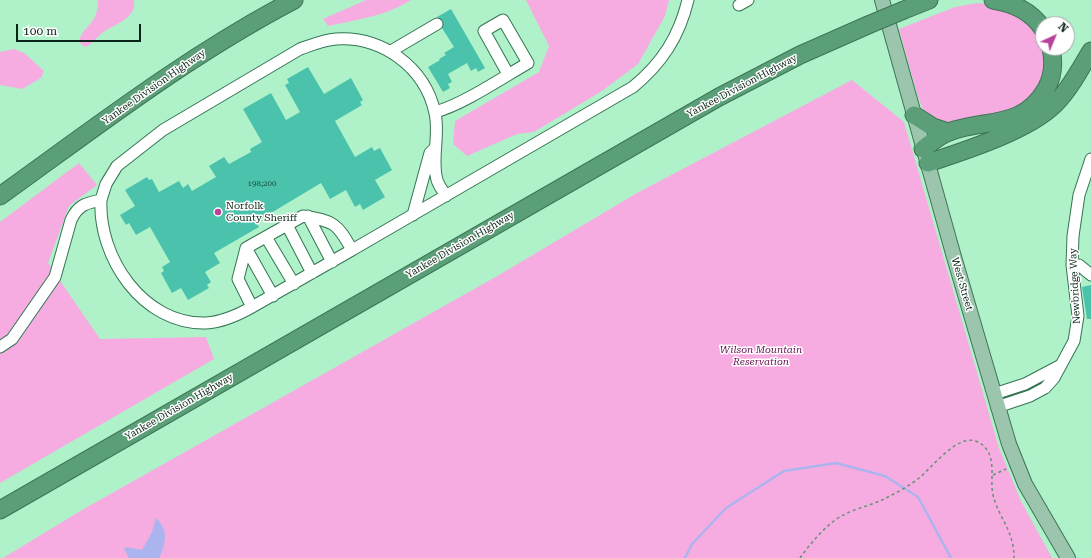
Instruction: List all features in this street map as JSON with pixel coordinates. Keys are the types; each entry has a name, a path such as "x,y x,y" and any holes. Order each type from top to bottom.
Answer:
{"highway":[{"name":"Yankee Division Highway","path":"0,196 176,70 231,35 294,0"},
{"name":"Yankee Division Highway","path":"0,510 719,97 800,55 929,0"},
{"path":"993,0 1004,2 1022,9 1035,20"},
{"path":"926,156 1020,127 1038,118 1059,100 1091,51"},
{"path":"914,115 933,127 948,132 1007,120 1019,116 1030,109 1042,96 1050,80 1052,69 1051,56"},
{"path":"926,156 948,132"}],"main road":[{"name":"West Street","path":"882,0 1017,474 1068,558"}],"street":[{"path":"446,196 437,180 437,126 435,112 414,72 404,61 390,51 375,44 351,40 325,41 300,50 163,130 117,166 106,184 101,200 102,225 111,254 130,286 156,309 178,318 205,323 233,317 294,284 312,273 446,196 633,87 649,74 669,48 680,27 688,0"},
{"path":"435,112 447,109 528,63 503,20 484,31 508,74"},
{"path":"390,51 437,24"},
{"path":"413,215 430,152 436,147"},
{"name":"Newbridge Way","path":"996,400 1030,396 1045,388 1054,378 1072,347 1077,330 1078,308 1072,265 1075,216 1082,185 1091,159"},
{"path":"0,347 12,339 55,277 71,220 75,212 80,206 87,202 101,200"},
{"path":"252,307 238,279 246,248 303,216 308,216 335,224 340,229 352,250"},
{"path":"308,216 332,262"},
{"path":"287,225 312,273"},
{"path":"266,237 294,284"},
{"path":"246,248 273,296"},
{"path":"1072,265 1079,265 1091,275"}],"path":[{"path":"800,558 824,530 835,520 849,512 882,500 910,484 919,478 942,455 954,446 965,441 978,442 987,450 994,475 993,495 1012,537 1014,558"},
{"path":"994,475 1017,474"}],"green space":[{"path":"98,0 134,0 134,7 132,12 124,20 102,33 92,43 85,47 79,42 81,36 96,15"},
{"path":"366,0 411,0 381,14 328,26 323,19"},
{"path":"526,0 669,0 665,16 638,64 602,91 534,132 517,134 467,156 453,144 455,121 539,72 549,46"},
{"path":"977,3 997,5 1013,10 1035,30 1035,56 1045,56 1047,64 1039,90 1017,111 942,126 925,114 918,97 899,29 955,7"},
{"path":"14,49 24,53 44,71 41,78 22,89 0,85 0,52"},
{"name":"Wilson Mountain Reservation","path":"852,80 904,122 999,448 1021,501 1052,558 3,558 82,510 499,275 637,193"},
{"path":"79,163 97,185 69,206 48,263 100,339 206,337 214,359 0,483 0,222"}],"water":[{"path":"156,518 165,532 165,542 159,558 129,558 124,549 126,547 142,550 152,532"}],"building":[{"path":"451,9 485,68 478,72 476,68 471,71 467,63 448,74 452,82 448,84 450,88 443,92 428,67 440,60 439,59 446,55 444,53 454,47 442,28 443,21 437,17"},
{"path":"308,67 324,94 351,78 363,100 360,102 362,105 335,121 355,157 372,147 374,151 380,148 392,170 375,180 385,197 363,210 360,204 355,207 346,190 330,199 321,183 256,222 259,227 214,253 220,263 205,272 211,282 207,285 209,288 188,300 181,288 172,293 161,273 164,271 162,267 170,262 150,227 136,235 129,223 126,225 120,215 135,206 125,190 147,177 149,180 152,179 159,192 179,181 183,188 188,184 192,191 216,177 209,166 224,157 229,164 251,152 250,149 262,142 243,109 271,93 286,120 300,112 285,85 289,83 287,79"},
{"path":"1091,285 1091,319 1087,319 1082,287"}],"waterway":[{"path":"685,558 692,544 726,508 784,471 836,463 885,476 918,497 951,558"}],"place":[{"name":"Norfolk County Sheriff","path":"218,212"}]}
